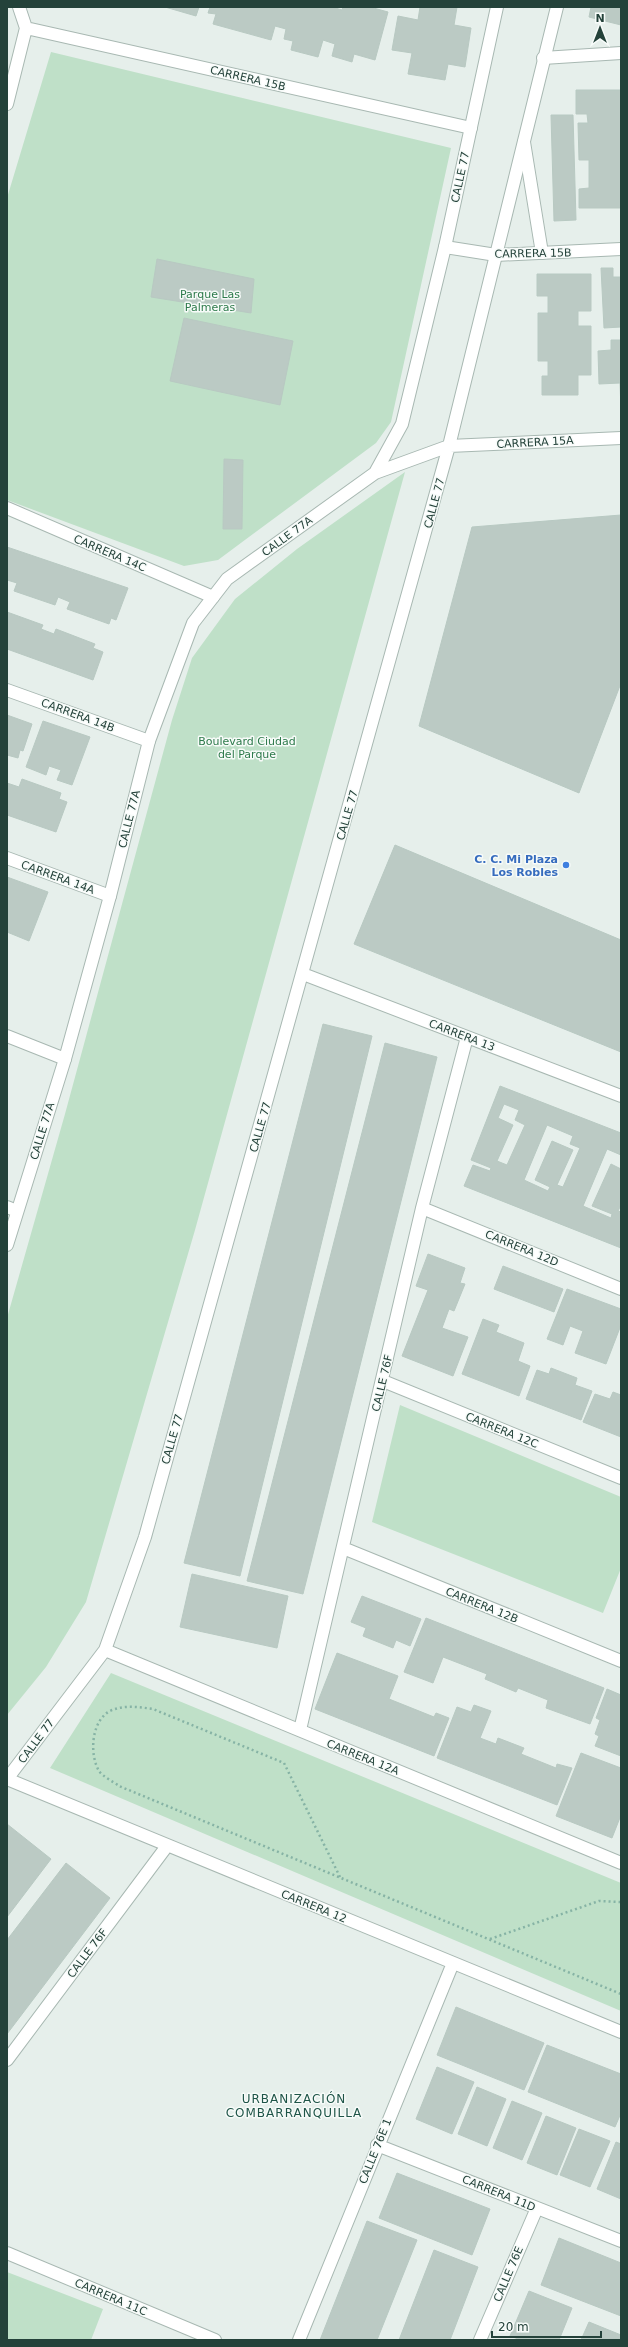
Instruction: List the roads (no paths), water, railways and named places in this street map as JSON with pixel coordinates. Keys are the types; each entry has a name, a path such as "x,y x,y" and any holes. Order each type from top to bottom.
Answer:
{"street":[{"path":"7,104 26,28 19,7"},
{"name":"CALLE 77","path":"375,473 402,424 445,247 497,7"},
{"name":"CALLE 77","path":"7,1779 105,1650 145,1536 303,974 449,446 543,58 557,7"},
{"name":"CARRERA 15B","path":"26,28 471,128"},
{"path":"543,58 621,53"},
{"path":"524,141 542,253"},
{"name":"CARRERA 15B","path":"445,247 496,255 621,250"},
{"name":"CARRERA 15A","path":"449,446 621,438"},
{"path":"375,473 449,446"},
{"name":"CALLE 77A","path":"7,1246 12,1209 65,1059 110,896 148,741 193,623 227,579 375,473"},
{"name":"CARRERA 14C","path":"7,508 213,598"},
{"name":"CARRERA 14B","path":"7,690 148,741"},
{"name":"CARRERA 14A","path":"7,858 110,896"},
{"name":"CARRERA 13","path":"303,974 621,1096"},
{"path":"7,1036 65,1059"},
{"name":"CALLE 76F","path":"300,1730 383,1381 422,1208 467,1037"},
{"name":"CARRERA 12D","path":"422,1208 621,1289"},
{"name":"CARRERA 12C","path":"383,1381 621,1478"},
{"name":"CARRERA 12B","path":"343,1548 621,1661"},
{"name":"CARRERA 12A","path":"105,1650 621,1863"},
{"name":"CARRERA 12","path":"7,1779 621,2032"},
{"name":"CALLE 76F","path":"7,2060 168,1846"},
{"name":"CALLE 76E 1","path":"299,2340 377,2145 453,1963"},
{"name":"CARRERA 11D","path":"377,2145 621,2241"},
{"name":"CALLE 76E","path":"480,2340 537,2208"},
{"name":"CARRERA 11C","path":"7,2253 215,2340"}],"place":[{"name":"C. C. Mi Plaza Los Robles","path":"566,865"}],"district":[{"name":"URBANIZACIÓN COMBARRANQUILLA","path":"294,2106"}],"park label":[{"name":"Parque Las Palmeras","path":"210,300"},
{"name":"Boulevard Ciudad del Parque","path":"247,747"}]}
